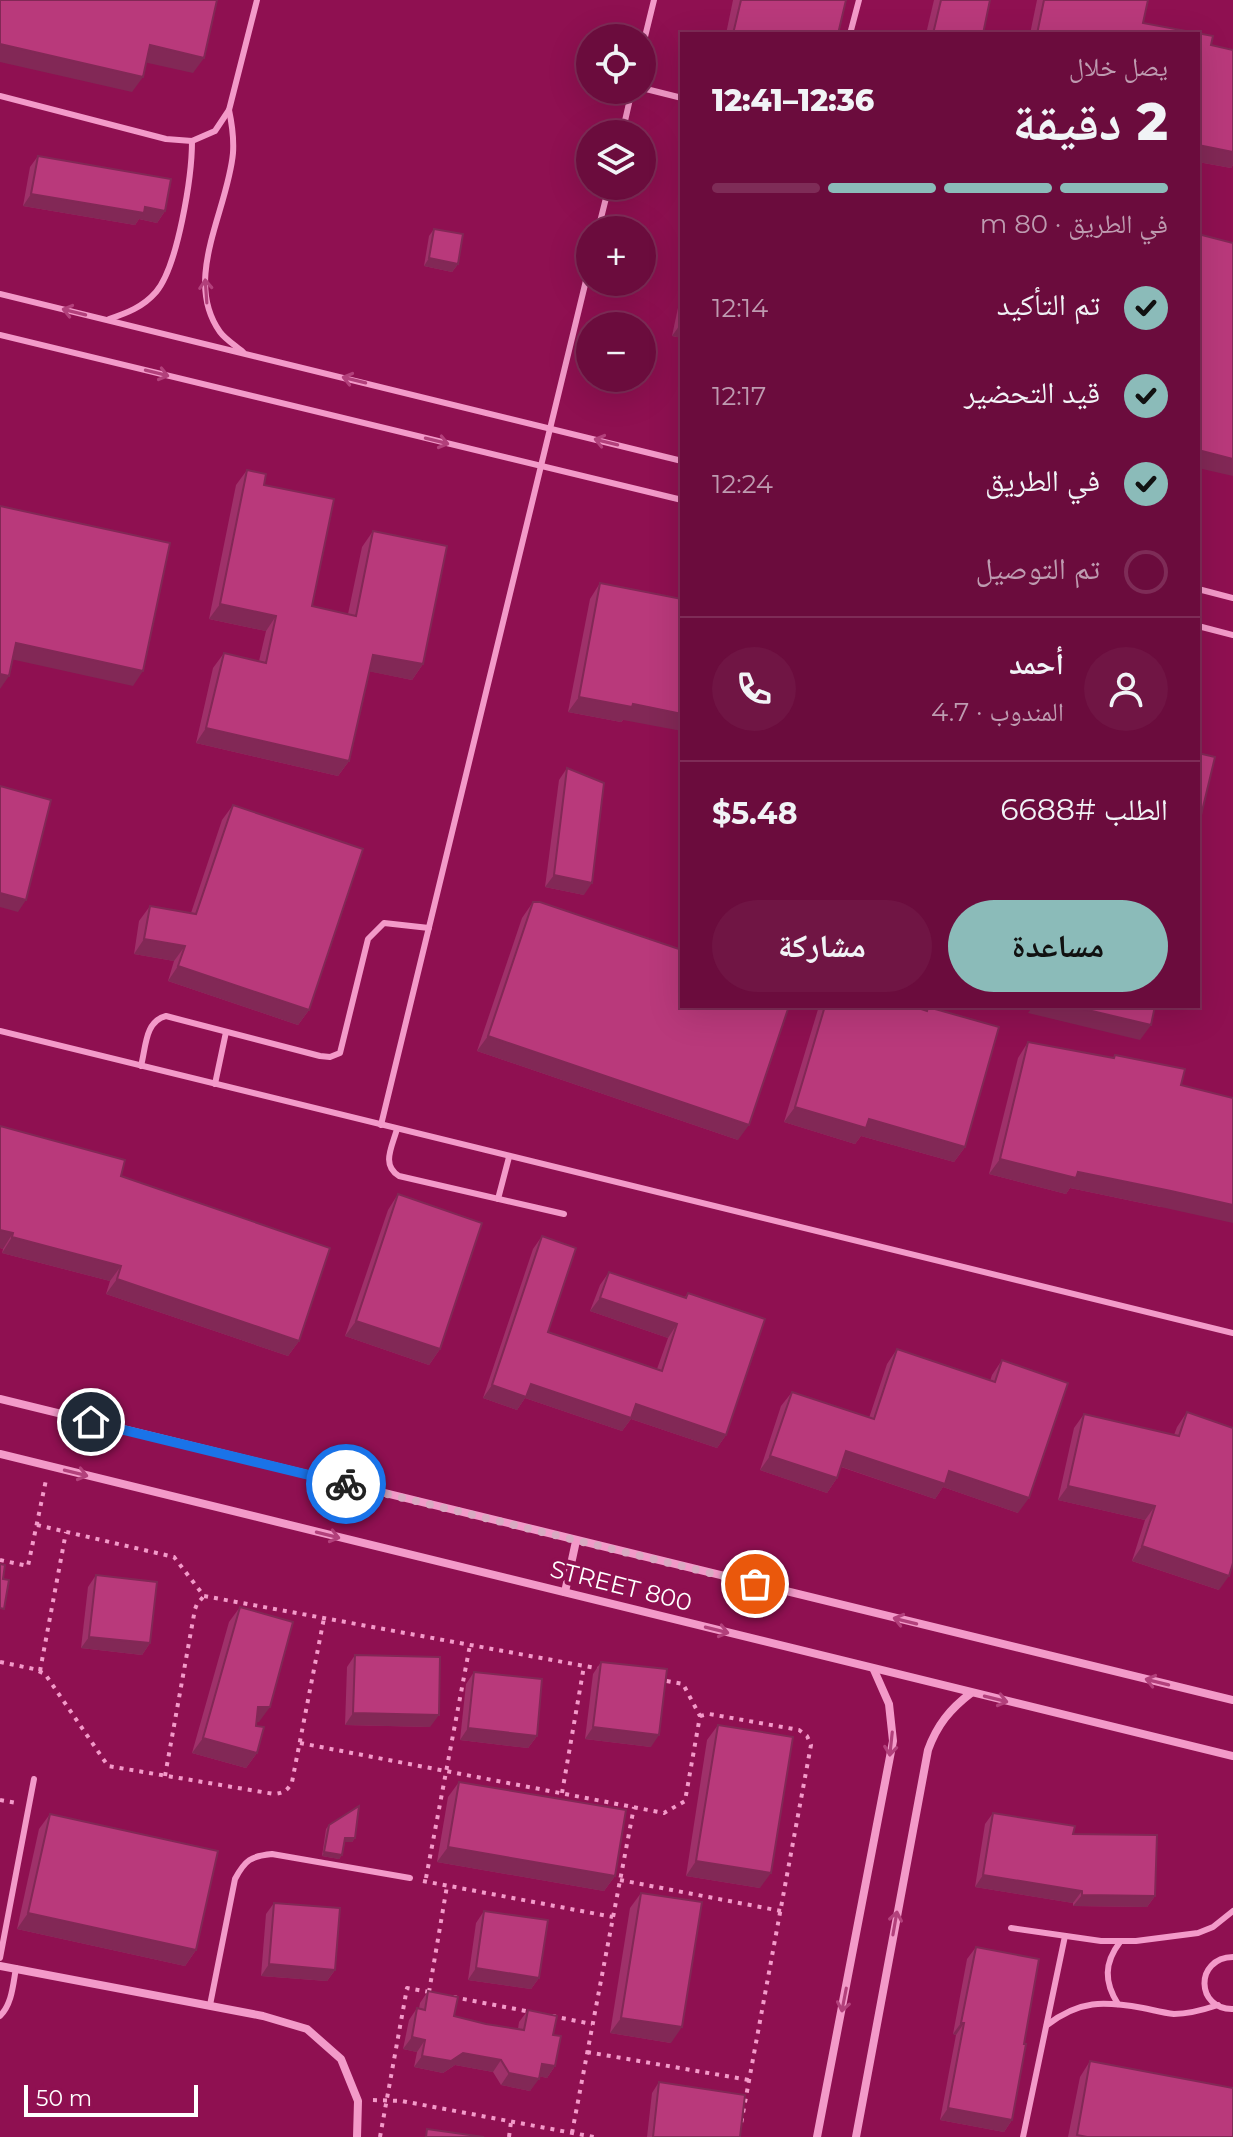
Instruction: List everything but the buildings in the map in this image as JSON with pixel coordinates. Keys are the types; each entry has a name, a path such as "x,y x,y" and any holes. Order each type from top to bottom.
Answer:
{"street":[{"name":"STREET 800","path":"0,1399 1233,1700"},
{"name":"STREET 800","path":"0,1454 1233,1756"},
{"path":"565,1592 576,1541"},
{"path":"817,2137 893,1741 889,1704 874,1670"},
{"path":"856,2137 928,1750 944,1717 971,1693"},
{"path":"0,1966 210,2005 307,2029 341,2059 358,2101 357,2137"}],"lane":[{"path":"0,96 166,139 192,141 215,131 229,110 257,0"},
{"path":"648,24 654,0"},
{"path":"851,32 859,0"},
{"path":"656,92 680,98"},
{"path":"229,110 233,155 205,270 206,303 220,333 246,354"},
{"path":"107,320 135,311 157,291 170,264 187,195 192,141"},
{"path":"0,294 680,460"},
{"path":"381,1125 582,296"},
{"path":"0,335 680,500"},
{"path":"1200,590 1233,598"},
{"path":"1200,627 1233,635"},
{"path":"141,1066 151,1025 156,1019 166,1016 320,1056 330,1057 340,1053 368,939 384,923 429,928"},
{"path":"0,1031 1233,1333"},
{"path":"215,1084 226,1032"},
{"path":"397,1129 387,1161 391,1171 399,1176 564,1214"},
{"path":"498,1199 509,1157"},
{"path":"0,1958 34,1779"},
{"path":"210,2005 235,1879 243,1865 256,1856 272,1854 410,1878"},
{"path":"1011,1928 1120,1942 1198,1933 1213,1927 1233,1911"},
{"path":"1023,2137 1065,1936"},
{"path":"1118,2004 1108,1984 1107,1973 1113,1951 1120,1942"},
{"path":"1233,1957 1217,1960 1210,1966 1204,1984 1211,2000 1226,2009 1233,2009"},
{"path":"0,2016 10,2000 16,1968"},
{"path":"1047,2025 1062,2013 1099,2003 1171,2014 1218,2005"}],"path":[{"path":"0,1560 28,1566 49,1466"},
{"path":"37,1525 174,1557 204,1596 612,1671"},
{"path":"40,1671 66,1532"},
{"path":"165,1776 195,1609 204,1596"},
{"path":"0,1662 40,1671 49,1678 108,1766 282,1793 289,1789 292,1782 324,1618"},
{"path":"426,1881 470,1645"},
{"path":"562,1793 584,1666"},
{"path":"300,1743 664,1813 685,1801 700,1716 683,1684 655,1678"},
{"path":"700,1716 709,1714 799,1730 807,1736 811,1745 739,2137"},
{"path":"572,2133 634,1807"},
{"path":"410,1878 613,1917"},
{"path":"620,1880 781,1911"},
{"path":"380,2137 407,1988 429,1992 447,1886"},
{"path":"444,1995 533,2013"},
{"path":"548,2016 592,2024"},
{"path":"587,2052 749,2080"},
{"path":"358,2101 387,2100 594,2137"},
{"path":"509,2137 511,2122"}],"way so far":[{"path":"346,1484 755,1584"}],"route":[{"path":"91,1422 346,1484"}]}
